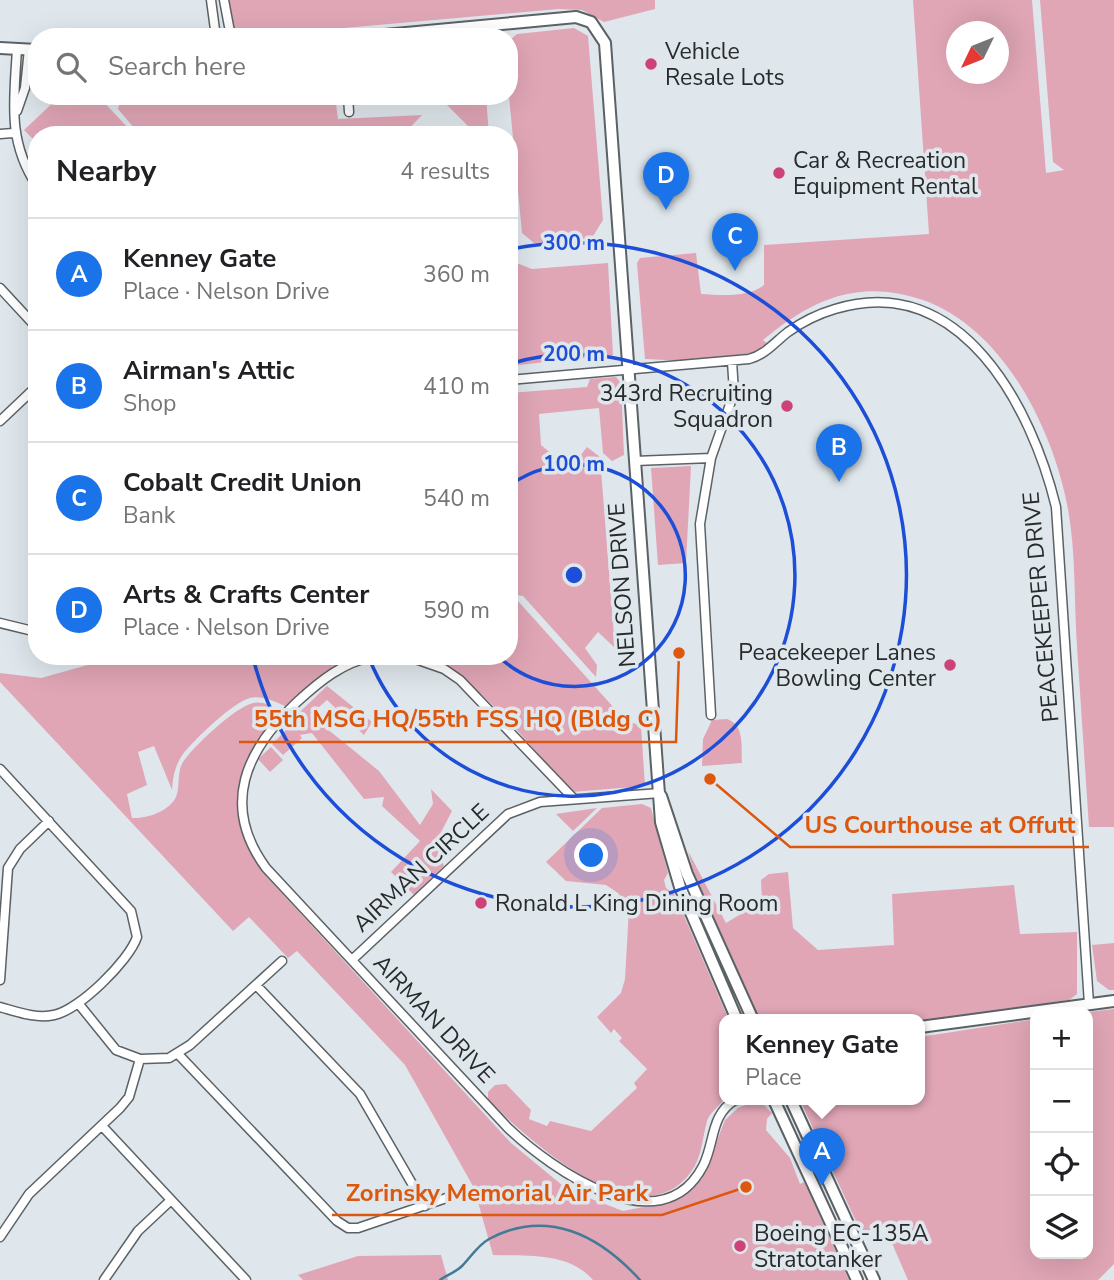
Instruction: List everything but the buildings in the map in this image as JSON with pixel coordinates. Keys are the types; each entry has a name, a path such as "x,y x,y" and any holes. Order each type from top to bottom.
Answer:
{"street":[{"path":"211,0 215,28"},
{"path":"224,0 229,28"},
{"name":"NELSON DRIVE","path":"455,28 568,17 584,19 597,29 605,43 631,369 661,822 680,887 734,1014"},
{"path":"0,48 28,49 25,88 15,117 13,133 20,158 28,171"},
{"path":"349,105 349,111"},
{"path":"0,134 13,133"},
{"path":"0,288 28,318"},
{"name":"PEACEKEEPER DRIVE","path":"518,379 732,361 760,355 800,325 836,308 864,303 901,305 934,316 963,335 995,370 1027,420 1044,463 1056,507 1089,1004"},
{"path":"711,715 700,524 711,458 734,393 732,361"},
{"path":"0,421 28,395"},
{"path":"635,461 711,458"},
{"path":"0,623 28,630"},
{"name":"AIRMAN CIRCLE","path":"346,665 329,674 273,725 254,751 243,794 247,829 257,854 273,876 353,959 502,818 533,804 574,799"},
{"path":"433,665 460,680 574,799 660,793"},
{"path":"0,769 131,911 136,923 133,949 78,1003 61,1014 43,1017 0,1007"},
{"name":"NELSON DRIVE","path":"660,793 687,874 750,1014"},
{"path":"0,980 8,868 20,849 49,821"},
{"name":"AIRMAN DRIVE","path":"353,959 525,1144 565,1173 627,1200 652,1202 680,1192 697,1176 708,1154 718,1119 731,1105"},
{"path":"78,1003 116,1050 140,1059 178,1054 282,961"},
{"path":"256,985 360,1094 425,1206"},
{"path":"925,1026 1114,1001"},
{"path":"178,1054 337,1222 348,1228 358,1228 464,1192"},
{"path":"0,1237 29,1195 103,1128 129,1097 140,1059"},
{"path":"776,1105 857,1280"},
{"path":"793,1105 874,1280"},
{"path":"103,1128 246,1280"},
{"path":"104,1280 138,1231 170,1201"}],"shaded area":[{"path":"228,0 655,0 655,9 604,22 582,10 559,9 345,28 233,28"},
{"path":"913,0 1032,0 1046,173 1064,170 1053,162 1040,0 1114,0 1114,827 1089,827 1072,543 1061,478 1037,415 1020,385 1001,358 978,334 952,314 923,300 878,291 857,292 837,296 800,313 763,340 768,344 756,354 688,361 645,359 637,263 640,258 696,253 701,294 734,295 750,292 764,285 764,245 929,234"},
{"path":"574,28 588,36 603,220 592,238 534,243 522,233 518,191 518,126 512,126 510,105 518,105 518,34"},
{"path":"50,105 106,105 126,126 28,126"},
{"path":"119,105 336,105 338,119 422,115 412,126 132,126 118,109"},
{"path":"447,105 487,105 488,126 468,126"},
{"path":"608,263 613,355 518,365 518,264 532,269"},
{"path":"616,377 621,383 624,455 612,461 603,453 599,408 539,414 541,445 570,469 587,447 600,457 615,648 598,632 585,648 597,665 596,677 523,596 518,595 518,392 587,387 590,379"},
{"path":"691,466 686,563 658,565 651,468"},
{"path":"518,601 615,709 628,721 641,726 645,786 572,792 502,714 462,678 441,665 518,665"},
{"path":"88,665 340,665 326,671 287,707 259,697 250,698 234,706 183,754 175,771 172,790 154,746 138,752 147,785 127,794 132,818 156,814 171,804 177,795 183,762 226,719 253,703 263,703 278,709 279,714 251,755 239,793 239,813 253,854 267,877 511,1143 568,1190 623,1211 673,1201 702,1179 725,1120 738,1108 764,1105 772,1113 767,1119 766,1130 790,1158 800,1184 804,1182 849,1280 593,1280 572,1264 560,1260 493,1255 474,1188 405,1065 297,951 288,958 249,917 233,931 0,682 0,673 41,678"},
{"path":"327,686 372,722 364,735 327,700 310,715 379,771 420,825 433,804 431,789 452,811 436,842 444,866 414,895 391,872 420,841 382,806 384,797 364,799 312,733 300,735 302,738 283,755 272,744 286,730 283,728"},
{"path":"727,719 737,726 739,731 742,763 702,766 703,739 712,720"},
{"path":"271,747 283,760 270,772 258,759"},
{"path":"642,804 651,808 668,873 664,880 666,888 675,895 726,1014 719,1014 719,1105 707,1121 695,1166 669,1191 643,1196 614,1190 585,1177 529,1137 488,1100 488,1092 495,1085 506,1084 531,1110 529,1119 547,1126 550,1121 591,1131 637,1088 634,1083 647,1069 619,1041 622,1038 614,1029 611,1033 597,1017 621,993 625,979 629,908 618,893 606,885 566,881 546,862 602,808"},
{"path":"597,808 573,831 556,814"},
{"path":"688,851 726,923 762,901 761,880 769,874 788,872 793,928 818,950 894,945 892,894 1014,885 1020,934 1077,932 1077,994 1069,1000 925,1021 925,1014 757,1014 693,870"},
{"path":"1114,943 1114,990 1109,990 1097,981 1092,945"},
{"path":"1114,1009 1114,1264 1098,1280 908,1280 884,1225 864,1232 860,1230 802,1105 925,1105 925,1036 1030,1020 1030,1259 1093,1259 1093,1011"},
{"path":"441,1255 448,1280 303,1280 298,1275 358,1256"}],"waterway":[{"path":"440,1280 460,1268 489,1239 510,1230 531,1226 551,1226 589,1239 607,1250 640,1280"}],"place":[{"name":"Vehicle Resale Lots","path":"651,64"},
{"name":"Car & Recreation Equipment Rental","path":"779,173"},
{"name":"Arts & Crafts Center","path":"666,210"},
{"name":"Cobalt Credit Union","path":"735,271"},
{"name":"343rd Recruiting Squadron","path":"787,406"},
{"name":"Airman's Attic","path":"839,482"},
{"name":"55th MSG HQ/55th FSS HQ (Bldg C)","path":"679,653"},
{"name":"Peacekeeper Lanes Bowling Center","path":"950,665"},
{"name":"US Courthouse at Offutt","path":"710,779"},
{"name":"Ronald L King Dining Room","path":"481,903"},
{"name":"Kenney Gate","path":"822,1186"},
{"name":"Zorinsky Memorial Air Park","path":"746,1187"},
{"name":"Boeing EC-135A Stratotanker","path":"740,1246"}]}
